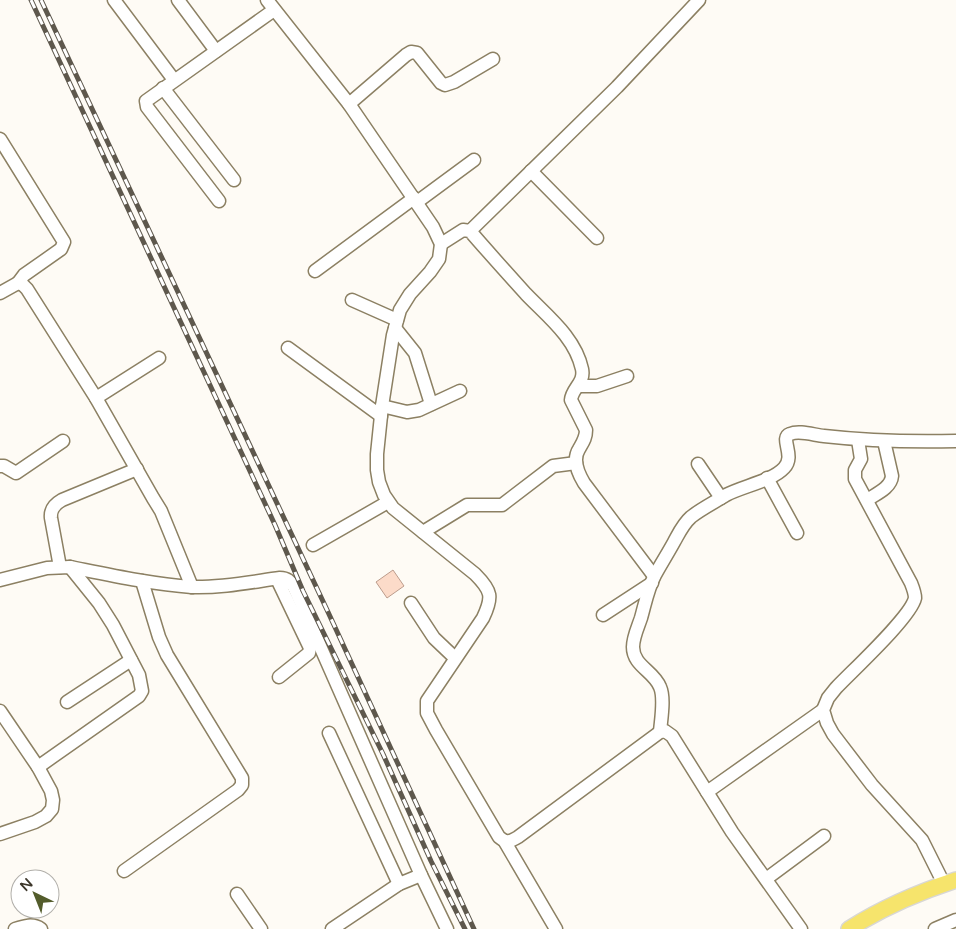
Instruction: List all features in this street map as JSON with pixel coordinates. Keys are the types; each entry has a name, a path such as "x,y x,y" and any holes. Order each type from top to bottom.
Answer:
{"main road":[{"path":"848,929 924,891 950,882"}],"street":[{"path":"114,0 174,80"},
{"path":"178,0 216,51"},
{"path":"470,231 617,87 699,0"},
{"path":"219,201 146,104 148,99 216,51 270,5 349,104 433,227 441,244 439,259 410,294 400,310 396,324 381,411 376,454 379,482 388,502 475,574 490,594 488,608 483,618 427,701 428,713 436,730 499,837 505,842 556,929"},
{"path":"349,104 411,52 417,53 441,83 445,85 454,82 493,59"},
{"path":"163,88 234,180"},
{"path":"0,140 64,242 62,249 24,275 18,283 0,293"},
{"path":"315,271 474,160"},
{"path":"530,172 597,238"},
{"path":"441,244 463,230 470,231 569,340 582,370 582,379 579,386 571,395 571,400 584,425 586,436 577,452 576,463 578,473 653,580"},
{"path":"18,283 27,289 96,398 137,469 161,511 192,587"},
{"path":"352,300 396,324 415,353 431,404"},
{"path":"288,348 381,411 407,412 419,410 460,391"},
{"path":"96,398 159,358"},
{"path":"579,386 597,386 627,376"},
{"path":"660,732 661,688 658,682 643,668 636,658 633,648 634,637 653,580 684,525 691,517 721,498 784,469 789,462 790,455 785,442 789,434 799,433 858,440 956,441"},
{"path":"707,792 823,710 828,698 836,688 898,623 912,605 915,596 911,583 855,479 854,474 861,459 858,440"},
{"path":"0,466 4,466 13,473 16,473 63,441"},
{"path":"867,500 892,481 884,441"},
{"path":"422,532 467,505 502,505 553,466 576,463"},
{"path":"698,464 721,498"},
{"path":"38,767 142,692 139,675 106,614 65,567 51,518 54,505 62,500 137,469"},
{"path":"767,478 797,533"},
{"path":"313,545 388,502"},
{"path":"0,580 65,567 142,581 192,587 207,587 280,578 289,581 294,587 421,875 448,929"},
{"path":"279,677 309,653 310,648 280,578"},
{"path":"603,615 653,580"},
{"path":"124,871 238,790 242,784 242,778 167,655 159,637 142,581"},
{"path":"411,603 434,638 455,658"},
{"path":"67,702 131,660"},
{"path":"823,710 833,734 866,778 922,840 950,882"},
{"path":"0,711 38,767 52,791 53,800 52,809 46,816 35,822 0,834"},
{"path":"505,842 518,837 660,732 665,731 672,736 732,832 801,929"},
{"path":"329,733 399,884"},
{"path":"766,879 824,836"},
{"path":"332,929 399,884 421,875"},
{"path":"237,894 261,929"},
{"path":"935,929 956,920"},
{"path":"15,929 30,925 41,929"}],"building":[{"path":"393,570 404,586 387,598 376,582"}],"railway":[{"path":"31,0 275,525 303,591 383,754 431,861 465,929"},
{"path":"41,0 328,612 474,929"}]}
